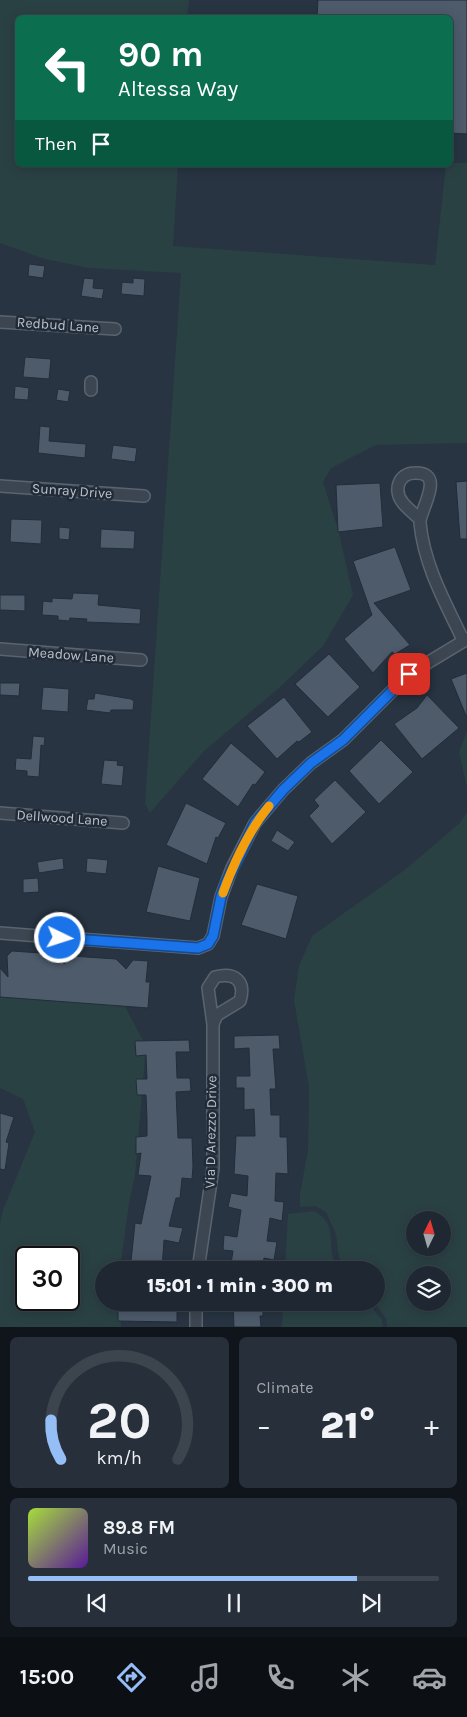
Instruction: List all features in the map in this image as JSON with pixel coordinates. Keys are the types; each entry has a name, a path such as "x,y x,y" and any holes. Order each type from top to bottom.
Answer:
{"street":[{"name":"Redbud Lane","path":"0,322 116,329"},
{"name":"Sunray Drive","path":"0,486 144,496"},
{"path":"0,933 198,948 208,944 213,936 221,897 232,868 255,823 283,790 311,763 343,740 409,674 465,640 429,566 422,539 420,519"},
{"name":"Meadow Lane","path":"0,650 141,660"},
{"name":"Dellwood Lane","path":"0,813 123,823"},
{"name":"Via D Arezzo Drive","path":"199,1261 209,1202 213,1158 213,1024"},
{"path":"196,1311 196,1327"}],"green space":[{"path":"0,0 189,0 187,15 15,15 15,167 178,167 173,246 435,265 446,167 453,167 453,163 467,163 467,443 376,445 331,468 323,482 339,533 353,595 323,646 279,688 204,751 150,813 145,804 181,273 88,268 45,259 0,243"},
{"path":"467,731 467,788 459,752"},
{"path":"467,812 467,1327 387,1327 386,1318 380,1311 385,1311 385,1261 341,1261 339,1258 336,1234 326,1212 315,1206 300,1207 300,1194 308,1150 309,1087 294,1000 299,966 312,936 406,869 460,823"},
{"path":"0,996 123,1003 146,1046 135,1175 121,1261 95,1261 95,1311 120,1311 121,1327 0,1327 0,1224 3,1210 35,1132 23,1099 0,1088"},
{"path":"314,1211 321,1216 329,1228 332,1254 335,1261 285,1261 288,1214"},
{"path":"283,1311 375,1311 382,1320 383,1327 282,1327"}],"building":[{"path":"318,0 467,0 467,134 453,133 453,15 317,15"},
{"path":"29,264 45,266 43,278 28,276"},
{"path":"84,278 94,279 93,288 104,289 102,299 81,296"},
{"path":"133,278 145,279 144,296 121,294 122,282 133,283"},
{"path":"25,357 51,359 49,379 23,377"},
{"path":"15,386 29,388 28,400 14,399"},
{"path":"58,389 70,391 68,402 56,400"},
{"path":"40,426 50,427 49,441 86,444 85,458 38,453"},
{"path":"113,445 137,448 135,462 111,459"},
{"path":"467,481 467,539 460,539 456,482"},
{"path":"380,483 383,527 338,532 336,485"},
{"path":"11,519 42,520 41,544 10,542"},
{"path":"59,527 70,528 69,540 59,539"},
{"path":"101,529 135,531 134,549 100,548"},
{"path":"395,547 411,590 374,603 410,645 395,654 392,652 373,673 344,639 372,615 353,561"},
{"path":"73,593 99,594 98,605 141,609 140,624 86,622 87,619 70,618 69,621 58,620 58,616 42,615 43,601 52,602 52,598 72,599"},
{"path":"0,595 25,595 25,611 0,610"},
{"path":"329,654 360,687 328,717 295,684"},
{"path":"467,673 467,718 451,679"},
{"path":"0,683 20,683 19,696 0,695"},
{"path":"43,687 69,689 68,712 41,710"},
{"path":"95,693 131,699 134,701 133,710 111,710 110,713 86,710 88,699 94,699"},
{"path":"427,695 459,728 422,759 394,724 417,708"},
{"path":"284,697 312,732 299,742 297,741 277,759 247,726"},
{"path":"33,736 45,737 44,746 41,745 39,777 27,776 27,771 15,770 16,758 31,759"},
{"path":"381,740 413,772 379,804 349,771"},
{"path":"231,743 265,772 255,785 253,784 238,807 202,779"},
{"path":"104,760 118,761 117,765 124,766 122,786 101,784"},
{"path":"335,780 366,812 332,844 309,816 319,806 314,800"},
{"path":"186,803 226,823 218,838 216,837 207,864 166,845"},
{"path":"277,830 295,842 288,851 271,841"},
{"path":"63,858 64,869 39,873 37,862"},
{"path":"87,858 108,860 106,874 86,872"},
{"path":"158,866 200,878 190,921 146,912"},
{"path":"38,878 39,892 23,893 23,879"},
{"path":"257,884 298,896 286,939 241,925"},
{"path":"12,951 55,954 64,964 72,956 116,959 126,969 133,960 148,961 146,982 150,982 148,1008 0,997 0,968 8,977 7,956"},
{"path":"279,1035 280,1049 273,1049 276,1089 270,1089 271,1115 280,1115 280,1137 287,1137 288,1174 276,1173 275,1201 284,1202 282,1221 270,1218 267,1241 277,1242 274,1260 264,1258 264,1261 231,1261 233,1251 223,1250 224,1235 237,1237 241,1210 228,1207 231,1193 247,1196 248,1176 234,1174 236,1136 255,1136 254,1109 244,1110 244,1088 236,1088 236,1076 250,1076 249,1048 234,1049 234,1036"},
{"path":"189,1040 190,1052 176,1052 177,1078 190,1078 191,1091 176,1092 178,1138 192,1138 192,1179 182,1178 180,1198 176,1198 169,1226 183,1228 179,1243 164,1240 163,1261 131,1261 135,1223 141,1224 151,1176 138,1175 141,1153 136,1154 136,1137 147,1136 147,1119 146,1095 137,1095 136,1079 147,1079 146,1055 136,1056 135,1041"},
{"path":"0,1113 14,1117 6,1142 9,1143 5,1170 0,1169"},
{"path":"118,1311 177,1311 177,1322 118,1321"},
{"path":"233,1311 263,1311 263,1316 260,1316 261,1327 234,1327"}],"slow traffic":[{"path":"223,893 232,868 255,823 269,806"}],"route":[{"path":"60,938 198,948 208,944 213,936 221,897 232,868 255,823 283,790 311,763 343,740 409,674"}]}
